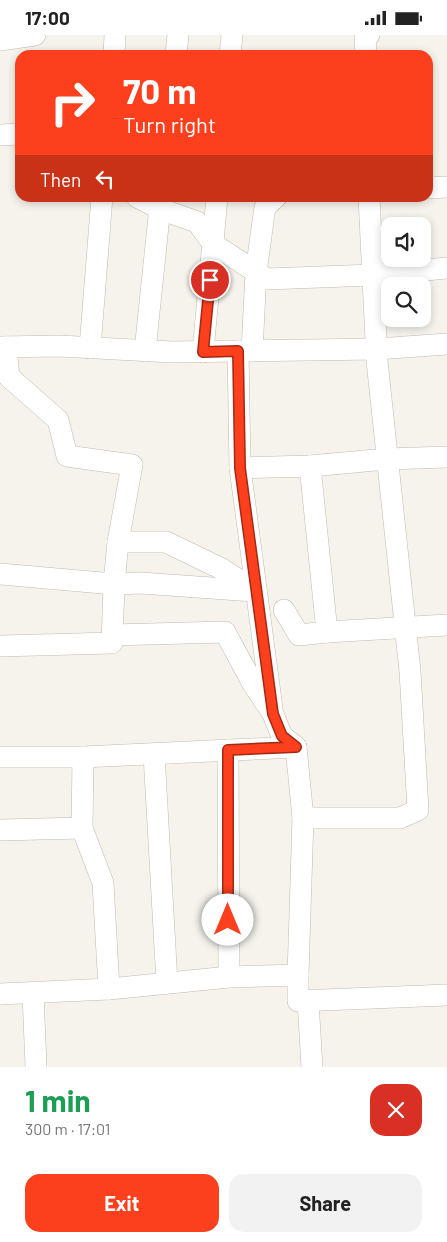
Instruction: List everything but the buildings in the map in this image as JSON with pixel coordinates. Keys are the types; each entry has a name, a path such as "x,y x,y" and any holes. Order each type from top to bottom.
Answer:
{"street":[{"path":"0,40 34,35"},
{"path":"114,50 115,35"},
{"path":"176,50 178,35"},
{"path":"230,50 232,35"},
{"path":"366,50 365,37 369,35"},
{"path":"0,135 15,134"},
{"path":"433,188 447,187"},
{"path":"90,348 102,202"},
{"path":"203,352 217,202"},
{"path":"269,202 256,272 245,351 240,468 273,714"},
{"path":"303,818 400,818 418,810 405,629 377,349 369,202"},
{"path":"145,351 160,203 196,222 213,244 267,279 373,275 447,268"},
{"path":"0,645 112,643 114,584 118,542 132,465 67,456 58,420 9,377 3,347 203,352 377,349 447,343"},
{"path":"240,468 447,457"},
{"path":"310,465 326,632"},
{"path":"118,542 166,542 222,569 256,591"},
{"path":"0,574 114,584 142,583 256,591"},
{"path":"284,610 299,635 447,625"},
{"path":"112,635 225,632 253,684 273,714 282,736 296,747 303,818 298,1001 447,995"},
{"path":"0,757 83,757 296,747"},
{"path":"228,750 228,977"},
{"path":"154,754 167,983"},
{"path":"83,757 82,828 103,883 109,989"},
{"path":"0,830 82,828"},
{"path":"0,994 109,989 228,977 298,975"},
{"path":"33,993 36,1067"},
{"path":"308,1001 312,1067"}],"route":[{"path":"210,280 203,352 238,351 240,468 273,714 282,736 296,747 228,750 228,920"}]}
